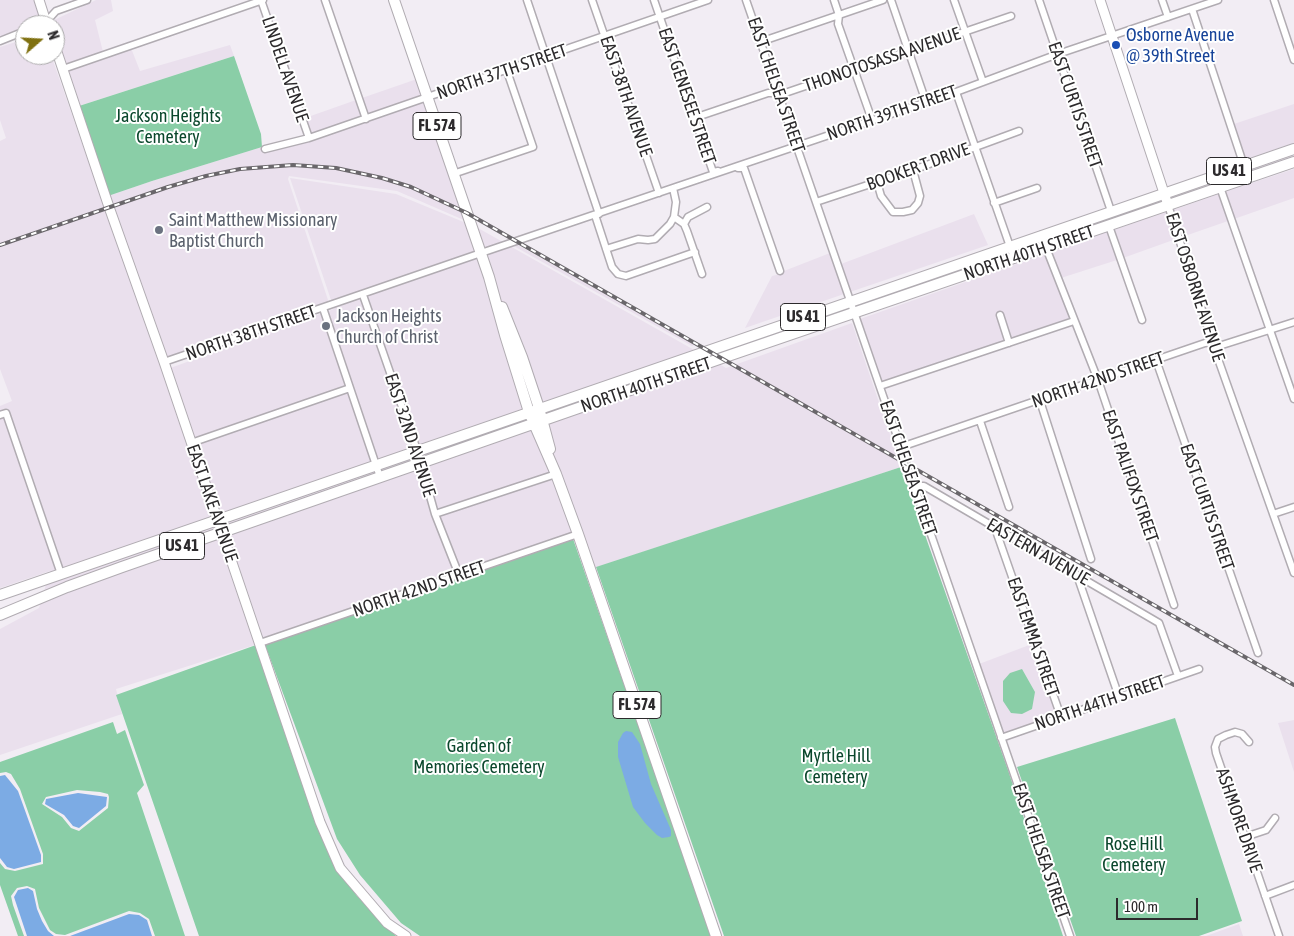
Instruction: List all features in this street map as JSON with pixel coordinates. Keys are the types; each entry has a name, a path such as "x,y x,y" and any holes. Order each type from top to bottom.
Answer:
{"main road":[{"name":"FL 574","path":"394,0 480,253 515,339 538,422 716,936"},
{"name":"NORTH 40TH STREET","path":"0,595 1294,148"},
{"name":"NORTH 40TH STREET","path":"2,613 122,567 302,504 1294,162"}],"street":[{"path":"39,0 42,15"},
{"path":"52,15 56,11 87,0"},
{"path":"63,69 261,0"},
{"name":"LINDELL AVENUE","path":"261,0 309,138"},
{"path":"325,0 366,119"},
{"path":"527,0 597,215 606,249 615,271 626,276 695,252"},
{"name":"EAST 38TH AVENUE","path":"592,0 658,192"},
{"name":"EAST GENESEE STREET","path":"654,0 713,172 744,168 780,271"},
{"name":"NORTH 37TH STREET","path":"265,149 309,138 366,119 708,0"},
{"name":"EAST CHELSEA STREET","path":"746,0 1070,936"},
{"path":"834,0 839,15 838,24 872,120"},
{"path":"760,42 884,0"},
{"path":"891,0 926,102"},
{"path":"954,0 983,82"},
{"name":"EAST CURTIS STREET","path":"1039,0 1112,211"},
{"name":"EAST OSBORNE AVENUE","path":"1100,0 1213,344 1294,573"},
{"path":"1162,0 1168,17"},
{"name":"NORTH 39TH STREET","path":"480,253 956,92 1112,35 1192,9 1198,3 1218,0"},
{"path":"1274,0 1294,60"},
{"path":"1192,9 1248,178"},
{"name":"THONOTOSASSA AVENUE","path":"694,118 768,93 779,94 855,70 1012,16"},
{"path":"0,41 15,35"},
{"name":"EAST LAKE AVENUE","path":"62,65 320,822 340,868 388,923 406,936"},
{"path":"453,174 533,147 507,71"},
{"path":"956,92 1014,258"},
{"name":"BOOKER T DRIVE","path":"816,202 913,170 1019,131"},
{"path":"877,182 881,196 893,212 912,210 918,203 920,196 913,170"},
{"path":"1220,187 1294,398"},
{"path":"606,249 638,239 655,239 670,224 674,217 676,202 673,188"},
{"path":"994,203 1037,188"},
{"path":"684,224 688,217 707,206"},
{"path":"674,217 684,224 702,274"},
{"path":"1108,226 1142,320"},
{"name":"EAST PALIFOX STREET","path":"1041,235 1098,380 1174,605"},
{"name":"NORTH 38TH STREET","path":"164,362 363,295 480,253"},
{"path":"980,256 984,268"},
{"path":"933,272 937,285"},
{"name":"EAST 32ND AVENUE","path":"363,295 417,450 435,514 459,575"},
{"path":"323,308 380,477"},
{"path":"1000,315 1009,343"},
{"path":"880,386 1074,321"},
{"name":"NORTH 42ND STREET","path":"901,447 1205,343 1210,342 1219,346 1294,322"},
{"path":"751,335 756,347"},
{"name":"EAST CURTIS STREET","path":"1156,360 1258,653"},
{"path":"640,373 644,385"},
{"path":"191,443 350,388"},
{"path":"1040,400 1091,558"},
{"path":"3,414 61,574"},
{"path":"980,421 1009,507"},
{"path":"435,514 556,474"},
{"name":"EASTERN AVENUE","path":"915,486 924,486 1159,623 1178,676"},
{"path":"298,492 302,504"},
{"path":"1273,514 1294,507"},
{"name":"EAST EMMA STREET","path":"995,528 1061,717"},
{"name":"NORTH 42ND STREET","path":"260,643 578,534"},
{"path":"118,554 122,567"},
{"path":"1077,574 1120,697"},
{"name":"NORTH 44TH STREET","path":"1001,738 1199,669"},
{"name":"ASHMORE DRIVE","path":"1249,742 1242,734 1234,732 1218,738 1215,746 1279,936"},
{"path":"1245,837 1266,830 1275,818"},
{"path":"1265,896 1294,885"}],"shaded area":[{"path":"0,0 36,0 41,15 15,15 15,34 0,39"},
{"path":"96,0 111,0 113,11 95,20 103,52 65,65 65,15"},
{"path":"15,42 15,65 55,65 162,371 334,309 290,178 396,194 478,228 726,368 852,323 901,467 591,569 579,535 264,642 116,689 122,714 0,755 0,629 39,608 50,571 0,588 0,406 12,401 0,369 0,141 6,138 0,120 0,47"},
{"path":"230,45 234,56 79,106 67,71 131,48 140,71"},
{"path":"417,79 423,96 368,115 362,98"},
{"path":"356,100 362,117 311,135 305,118"},
{"path":"425,102 466,221 397,191 289,176 288,179 329,303 166,359 108,196 262,147 263,153 307,142"},
{"path":"1294,104 1294,143 1246,159 1234,124"},
{"path":"1294,169 1294,198 1234,219 1225,192"},
{"path":"1219,194 1228,221 1182,237 1173,210"},
{"path":"1167,212 1176,239 1123,258 1113,230"},
{"path":"974,214 988,245 850,292 841,264"},
{"path":"1107,232 1117,260 1061,278 1051,252"},
{"path":"516,244 696,344 692,346 512,245"},
{"path":"830,253 844,294 745,328 772,276 784,273 784,271"},
{"path":"1045,254 1070,319 1011,339 1002,312 996,314 1005,341 882,383 860,319"},
{"path":"1032,644 1057,715 1003,734 979,664"},
{"path":"1294,720 1294,772 1278,723"},
{"path":"1239,924 1243,936 1206,936"}],"green space":[{"name":"Jackson Heights Cemetery","path":"234,56 261,134 262,147 108,196 79,106"},
{"name":"Myrtle Hill Cemetery","path":"901,467 1008,770 1063,936 724,936 596,567"},
{"name":"Garden of Memories Cemetery","path":"572,536 712,936 420,936 401,923 360,875 337,839 264,642"},
{"path":"256,645 333,862 357,896 396,936 199,936 116,695"},
{"path":"1022,669 1035,692 1032,709 1022,714 1011,713 1003,701 1003,681 1010,673"},
{"name":"Rose Hill Cemetery","path":"1175,718 1242,921 1199,936 1076,936 1017,767"},
{"path":"113,722 117,734 125,730 144,785 137,793 185,936 155,936 149,919 140,913 129,911 65,935 56,934 50,930 39,908 35,889 27,886 17,888 11,896 24,936 18,936 0,885 0,863 5,869 15,871 43,864 43,854 20,789 11,774 6,772 0,773 0,762","holes":["77,790 108,794 108,808 79,831 71,828 62,817 42,804 46,797"]}],"water":[{"path":"626,731 632,732 640,744 651,784 671,830 671,836 669,837 662,838 657,835 633,807 618,757 618,742"},
{"path":"5,775 18,791 41,855 41,862 14,869 7,867 0,858 0,776"},
{"path":"78,793 107,797 106,806 79,828 73,826 64,815 45,804 46,799"},
{"path":"28,888 33,891 42,921 48,931 54,936 27,936 14,897 18,890"},
{"path":"129,914 139,915 147,920 152,936 70,936"}],"railway":[{"path":"0,245 168,187 240,169 293,165 336,168 382,178 411,187 467,213 1294,685"}],"place":[{"name":"Osborne Avenue @ 39th Street","path":"1116,45"},
{"name":"Saint Matthew Missionary Baptist Church","path":"159,230"},
{"name":"Jackson Heights Church of Christ","path":"326,326"}]}
